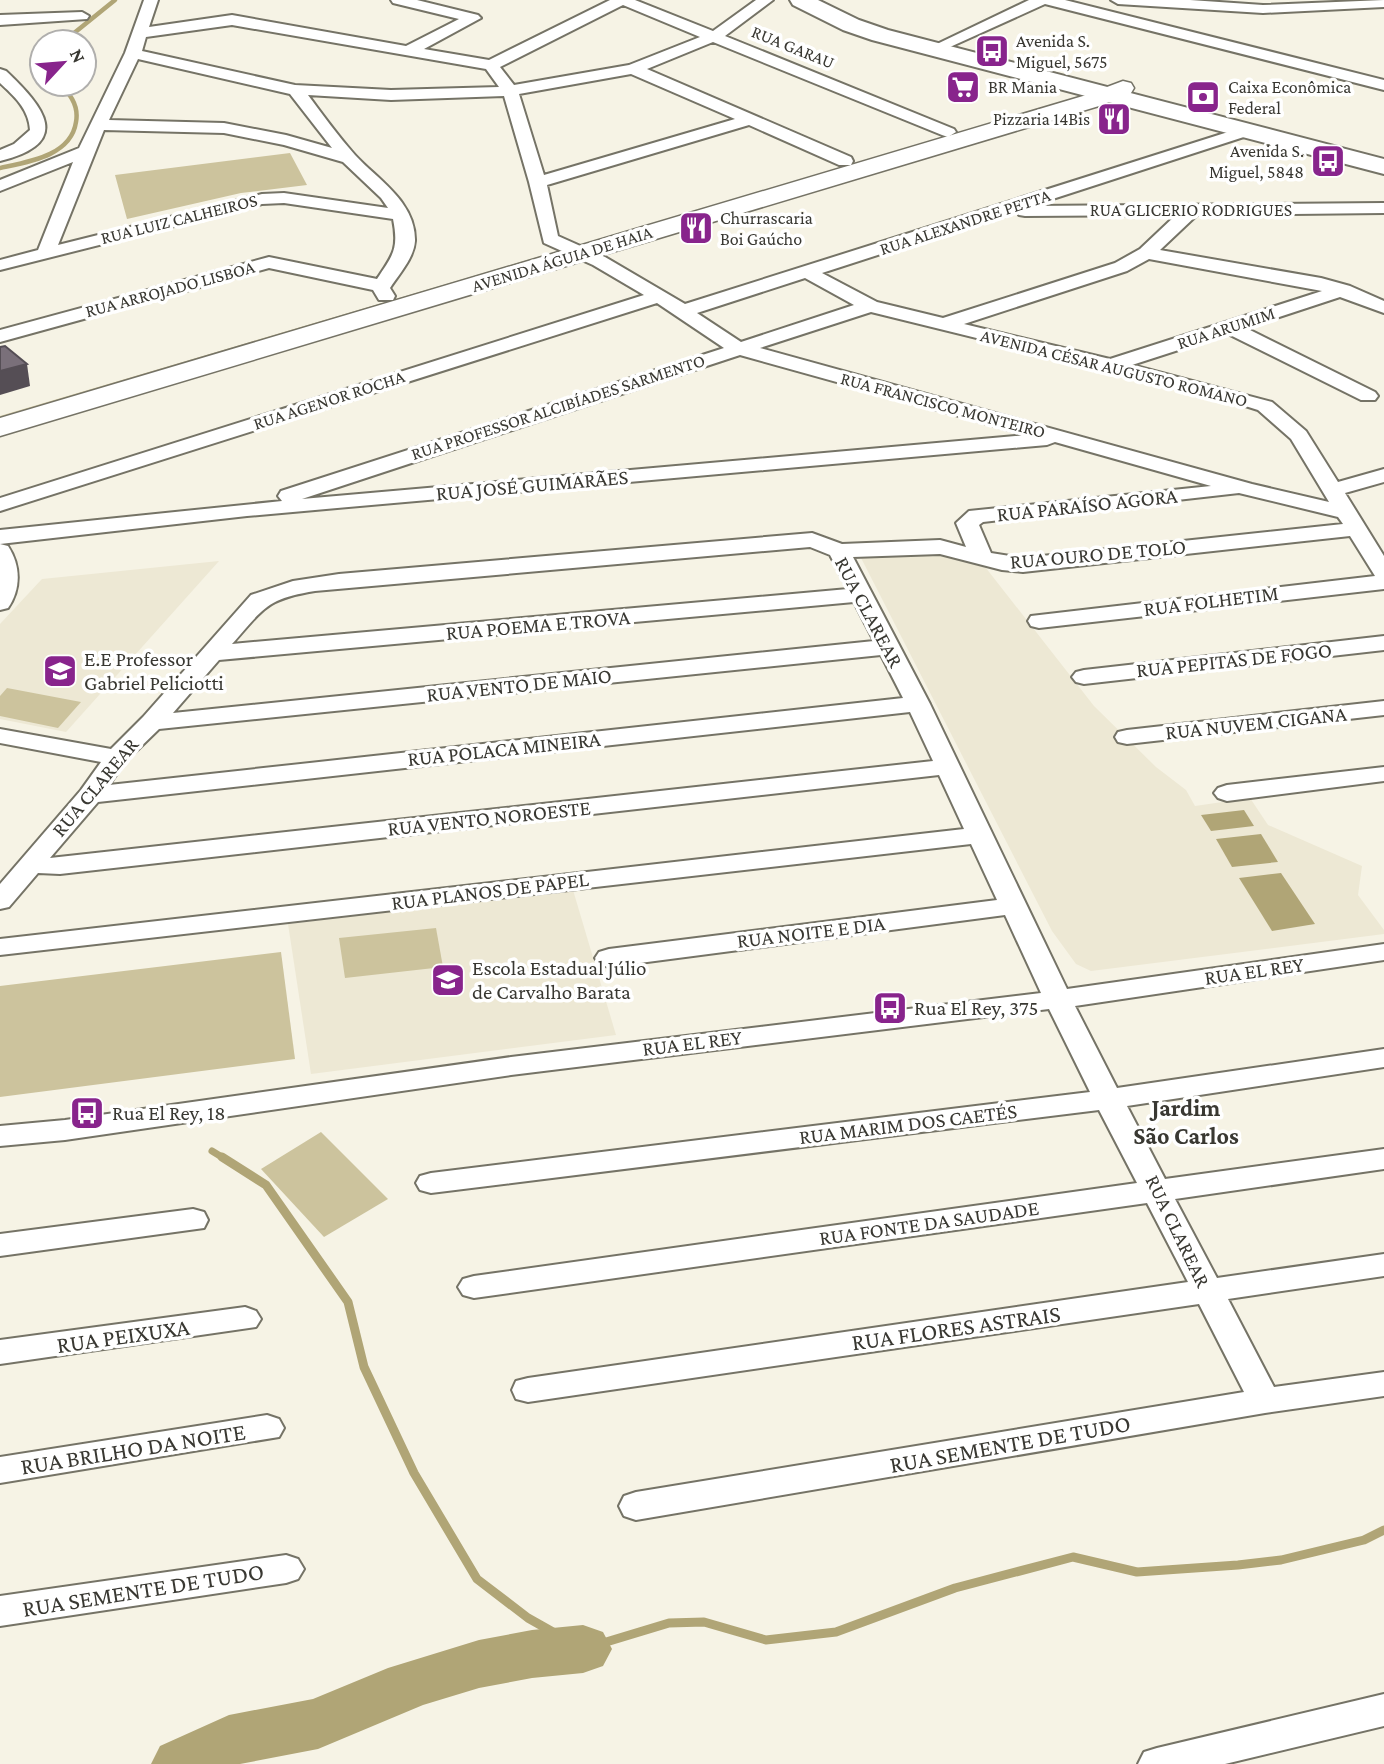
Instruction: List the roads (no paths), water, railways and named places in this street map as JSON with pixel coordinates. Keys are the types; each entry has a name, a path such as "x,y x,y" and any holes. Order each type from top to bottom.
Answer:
{"main road":[{"path":"801,0 851,25 880,35 1384,157"},
{"path":"827,0 880,25 1247,131 1384,167"},
{"name":"AVENIDA ÁGUIA DE HAIA","path":"0,427 845,162 1102,89"},
{"name":"AVENIDA ÁGUIA DE HAIA","path":"0,410 384,291 569,250 1102,89"}],"street":[{"path":"46,253 97,125 133,54 151,0"},
{"path":"232,20 239,0"},
{"path":"398,0 473,18 407,51"},
{"path":"139,33 232,20 491,65 622,0"},
{"name":"RUA GARAU","path":"622,0 948,132"},
{"path":"133,54 295,90 391,95 510,91 633,69 716,36 766,0"},
{"path":"945,44 1041,0"},
{"path":"1047,0 1384,85"},
{"path":"1118,0 1263,9 1384,3"},
{"path":"0,20 82,16"},
{"path":"491,65 510,91 538,182 550,239 569,250"},
{"path":"1316,68 1384,69"},
{"path":"633,69 845,162"},
{"path":"0,75 21,94 38,116 38,133 30,143 0,156"},
{"path":"295,90 349,158 388,195 401,215 406,240 403,254 384,291"},
{"path":"0,95 21,94"},
{"path":"538,182 750,120"},
{"path":"97,125 195,125 224,128 286,140 349,158"},
{"name":"RUA ALEXANDRE PETTA","path":"683,311 809,273 1247,131"},
{"path":"13,135 38,133"},
{"path":"0,186 86,151"},
{"name":"RUA LUIZ CALHEIROS","path":"0,265 262,199 284,198 401,215"},
{"name":"RUA GLICERIO RODRIGUES","path":"999,211 1383,209"},
{"path":"944,324 1121,267 1146,253 1191,211"},
{"name":"RUA FRANCISCO MONTEIRO","path":"569,250 596,259 683,311 737,348 1354,521"},
{"path":"1146,253 1292,278 1343,290 1384,307"},
{"name":"RUA ARROJADO LISBOA","path":"0,336 270,262 384,291"},
{"name":"AVENIDA CÉSAR AUGUSTO ROMANO","path":"809,273 870,306 1227,394 1265,406 1299,435 1384,574"},
{"name":"RUA ARUMIM","path":"1108,366 1343,290"},
{"name":"RUA AGENOR ROCHA","path":"0,505 659,296"},
{"name":"RUA PROFESSOR ALCIBÍADES SARMENTO","path":"247,510 870,306"},
{"path":"1230,327 1368,396"},
{"name":"RUA JOSÉ GUIMARÃES","path":"0,537 247,510 1063,438"},
{"path":"1334,490 1384,475"},
{"name":"RUA PARAÍSO AGORA","path":"982,558 967,523 976,516 1247,489"},
{"name":"RUA OURO DE TOLO","path":"839,551 940,547 1023,565 1354,521"},
{"name":"RUA CLAREAR","path":"0,901 90,795 116,757 215,653 259,600 272,593 287,588 812,540 839,551 918,704 1058,998 1265,1401"},
{"path":"0,551 7,571 8,587 0,603"},
{"name":"RUA FOLHETIM","path":"1038,621 1384,582"},
{"name":"RUA POEMA E TROVA","path":"215,653 862,595"},
{"name":"RUA PEPITAS DE FOGO","path":"1084,677 1384,643"},
{"name":"RUA VENTO DE MAIO","path":"152,722 887,647"},
{"name":"RUA POLACA MINEIRA","path":"90,795 918,704"},
{"name":"RUA NUVEM CIGANA","path":"1127,737 1384,708"},
{"path":"3,739 116,757"},
{"name":"RUA VENTO NOROESTE","path":"30,865 60,866 948,767"},
{"path":"1227,793 1384,774"},
{"name":"RUA PLANOS DE PAPEL","path":"0,947 980,835"},
{"name":"RUA NOITE E DIA","path":"609,958 1012,906"},
{"name":"RUA EL REY","path":"0,1136 65,1130 511,1066 1058,998 1384,952"},
{"name":"RUA MARIM DOS CAETÉS","path":"431,1183 1109,1099 1384,1058"},
{"name":"RUA FONTE DA SAUDADE","path":"474,1287 1384,1159"},
{"path":"0,1245 193,1220"},
{"name":"RUA FLORES ASTRAIS","path":"528,1390 1384,1265"},
{"name":"RUA PEIXUXA","path":"0,1352 245,1319"},
{"name":"RUA SEMENTE DE TUDO","path":"636,1507 1265,1401 1384,1384"},
{"name":"RUA BRILHO DA NOITE","path":"0,1469 267,1428"},
{"name":"RUA SEMENTE DE TUDO","path":"0,1611 286,1569"},
{"path":"1157,1764 1384,1710"}],"waterway":[{"path":"80,28 115,0"},
{"path":"0,168 35,160 66,143 77,116 71,98"},
{"path":"212,1151 225,1159"},
{"path":"222,1157 266,1185 348,1302 364,1367 414,1473 477,1579 528,1618 583,1649 669,1623 704,1622 766,1640 836,1632 955,1588 1073,1557 1137,1572 1238,1565 1281,1560 1364,1540 1384,1530"},
{"path":"181,1764 229,1741 270,1731 318,1724 409,1685 479,1664 532,1654 583,1649"}],"place":[{"name":"Avenida S. Miguel, 5675","path":"992,51"},
{"name":"BR Mania","path":"963,87"},
{"name":"Caixa Econômica Federal","path":"1203,97"},
{"name":"Pizzaria 14Bis","path":"1114,119"},
{"name":"Avenida S. Miguel, 5848","path":"1328,161"},
{"name":"Churrascaria Boi Gaúcho","path":"696,228"},
{"name":"E.E Professor Gabriel Peliciotti","path":"60,671"},
{"name":"Escola Estadual Júlio de Carvalho Barata","path":"448,980"},
{"name":"Rua El Rey, 375","path":"890,1008"},
{"name":"Rua El Rey, 18","path":"87,1113"}],"district":[{"name":"Jardim São Carlos","path":"1186,1122"}]}
